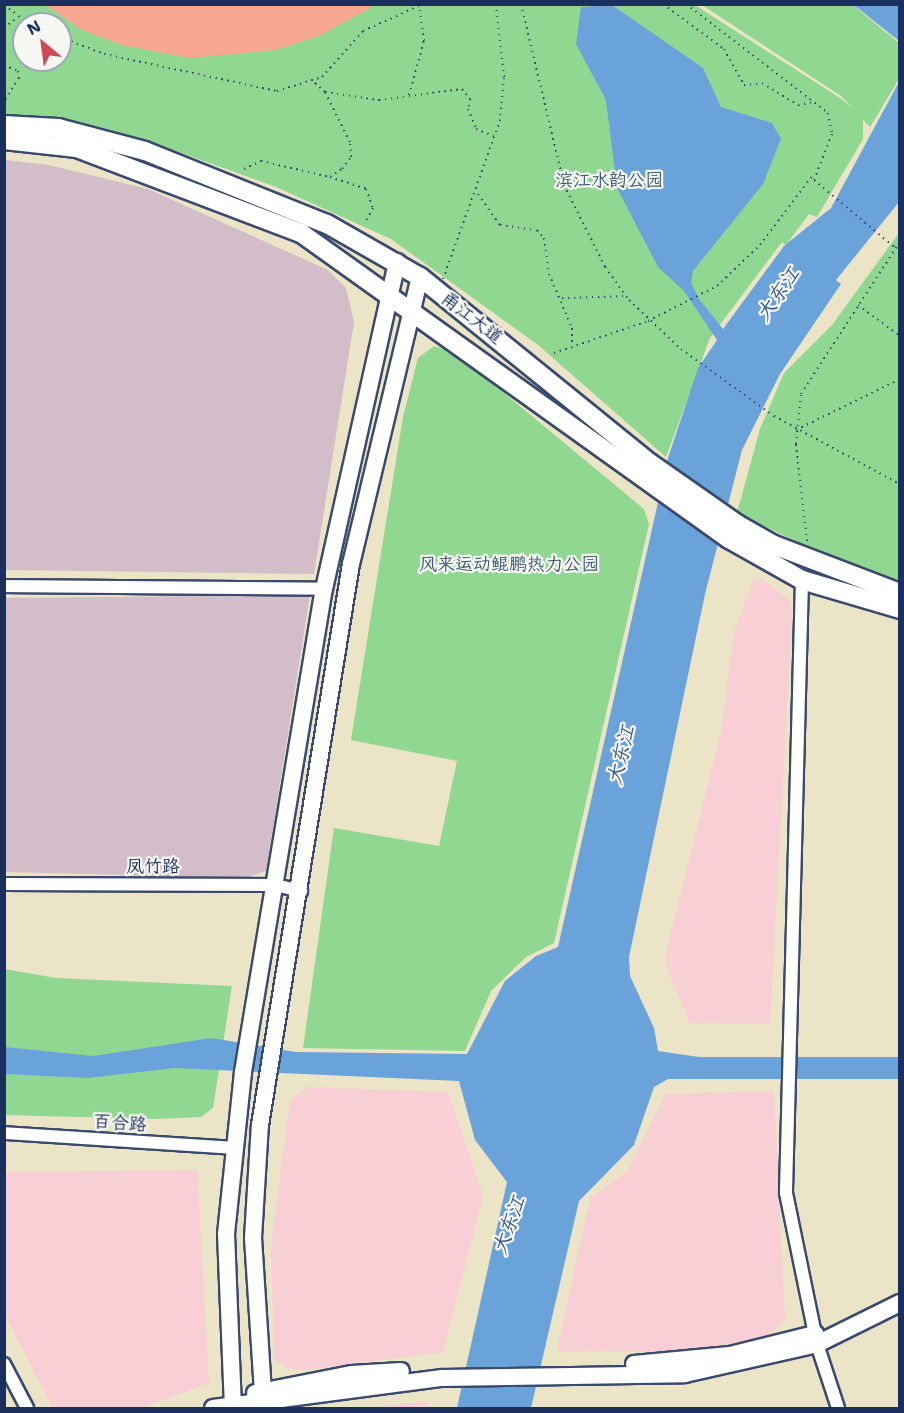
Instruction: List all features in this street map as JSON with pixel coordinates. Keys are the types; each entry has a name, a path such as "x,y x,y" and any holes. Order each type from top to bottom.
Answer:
{"main road":[{"name":"甬江大道","path":"4,125 58,128 145,152 244,187 397,262 438,291 650,463 723,514 774,545 900,593"},
{"name":"甬江大道","path":"4,140 77,148 165,178 301,233 413,308 641,479 720,533 802,579 900,609"}],"street":[{"path":"232,1405 226,1234 243,1072 324,590 392,295 397,262"},
{"path":"264,1401 253,1238 267,1075 301,891 351,564 420,277"},
{"path":"802,579 786,1193 816,1339 838,1408"},
{"path":"4,586 324,590"},
{"name":"凤竹路","path":"4,884 275,885 301,891"},
{"name":"百合路","path":"4,1133 234,1148"},
{"path":"816,1339 900,1293"},
{"path":"213,1408 443,1373 562,1371 730,1355 816,1339 900,1303"},
{"path":"4,1364 27,1408"}],"path":[{"path":"72,42 104,54 277,91 314,82 363,31 423,4"},
{"path":"438,291 478,194 495,136 504,77 496,4"},
{"path":"520,4 564,185 605,267 626,296 648,321 686,353 774,416 796,430 900,484"},
{"path":"663,4 724,49 744,85 762,83 798,105 814,102"},
{"path":"554,353 648,321 717,286 739,268 814,174 833,123 814,102 686,4"},
{"path":"408,95 424,41 419,7"},
{"path":"4,65 18,71 20,78 4,101"},
{"path":"314,82 325,92 350,142 351,157 330,177"},
{"path":"325,92 362,99 466,91 470,120 495,136"},
{"path":"244,169 261,161 330,177 366,189 373,208 365,223"},
{"path":"808,550 796,430 808,376 858,304 897,254 897,245 819,188 814,174"},
{"path":"478,194 500,225 537,230 572,328 572,347"},
{"path":"562,298 626,296"},
{"path":"858,304 900,336"},
{"path":"796,430 900,380"}],"shaded area":[{"path":"5,160 49,165 148,189 328,270 346,288 354,322 314,574 5,570"},
{"path":"761,578 789,600 792,614 770,1024 690,1023 666,966 667,949 721,732 734,633 752,583"},
{"path":"310,595 266,871 245,878 5,872 5,598"},
{"path":"307,1087 448,1092 483,1196 443,1352 307,1370 288,1369 274,1359 271,1247 290,1100"},
{"path":"774,1091 785,1320 767,1337 684,1352 557,1351 590,1198 628,1171 666,1094"},
{"path":"197,1170 209,1383 141,1408 53,1408 5,1315 5,1172"},
{"path":"428,1401 427,1408 367,1408"}],"green space":[{"name":"滨江水韵公园","path":"4,5 695,5 840,98 863,117 863,139 817,217 809,214 786,245 782,242 710,338 666,457 538,345 391,239 276,187 176,151 5,114"},
{"path":"702,5 853,5 899,43 899,79 870,127 841,96"},
{"path":"899,233 899,580 848,566 737,513 760,429 784,373 832,325"},
{"name":"风来运动鲲鹏热力公园","path":"434,346 456,353 644,509 649,524 554,943 526,957 491,991 465,1051 303,1048 334,828 439,846 457,761 351,740 403,417 418,358"},
{"path":"4,969 56,978 232,986 213,1108 201,1117 155,1119 5,1115"}],"water":[{"name":"大东江","path":"612,5 703,68 721,107 772,123 781,139 763,184 693,271 691,283 699,299 723,329 784,246 831,208 899,82 899,202 836,280 841,284 780,374 742,450 705,594 629,957 630,976 654,1028 658,1051 699,1057 899,1057 899,1079 668,1079 654,1087 634,1145 579,1201 531,1408 457,1408 507,1182 475,1140 459,1081 174,1068 88,1078 5,1074 5,1047 93,1056 212,1038 295,1052 467,1054 505,981 536,956 558,947 668,458 698,368 717,340 684,291 658,267 617,188 606,100 576,44 581,7"},
{"path":"853,5 899,5 899,41 859,9"}],"building":[{"path":"44,4 377,4 321,35 276,50 189,58 122,45 82,30 72,23 72,12 56,12"}]}
